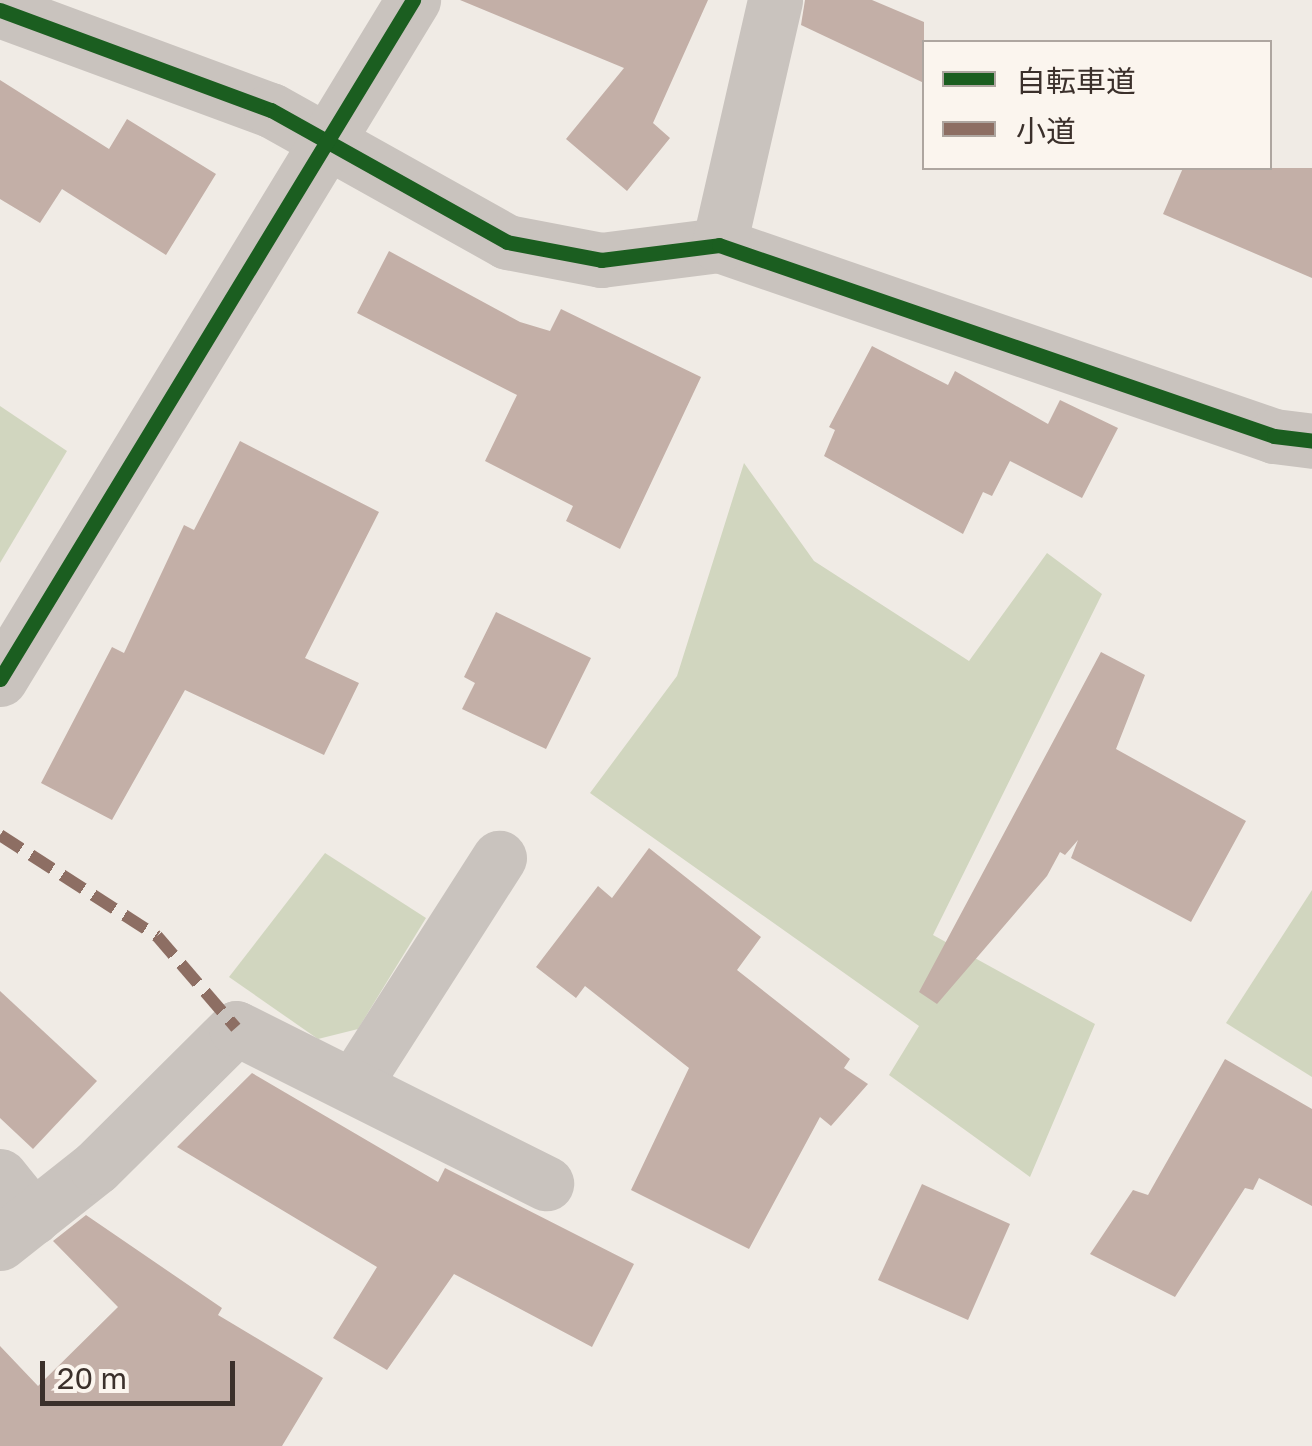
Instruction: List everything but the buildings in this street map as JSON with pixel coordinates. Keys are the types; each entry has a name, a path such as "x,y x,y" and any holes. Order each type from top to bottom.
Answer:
{"street":[{"path":"0,679 413,0"},
{"path":"719,245 775,0"},
{"path":"0,10 329,137 389,181 506,242 601,260 719,245 1274,436 1312,440"},
{"path":"353,1086 499,858"},
{"path":"11,1212 96,1167 236,1028 546,1183"}],"green space":[{"path":"0,406 67,451 0,563"},
{"path":"744,463 814,561 969,661 1047,553 1102,594 933,935 1095,1024 1030,1177 889,1075 919,1026 590,793 677,676"},
{"path":"325,853 426,918 358,1029 318,1039 229,977"},
{"path":"1312,890 1312,1077 1226,1023"}],"marked path":[{"path":"0,835 157,936 236,1028"}],"cycle path":[{"path":"0,679 413,0"},
{"path":"0,10 271,110 507,242 601,260 719,245 1274,436 1312,441"}]}
